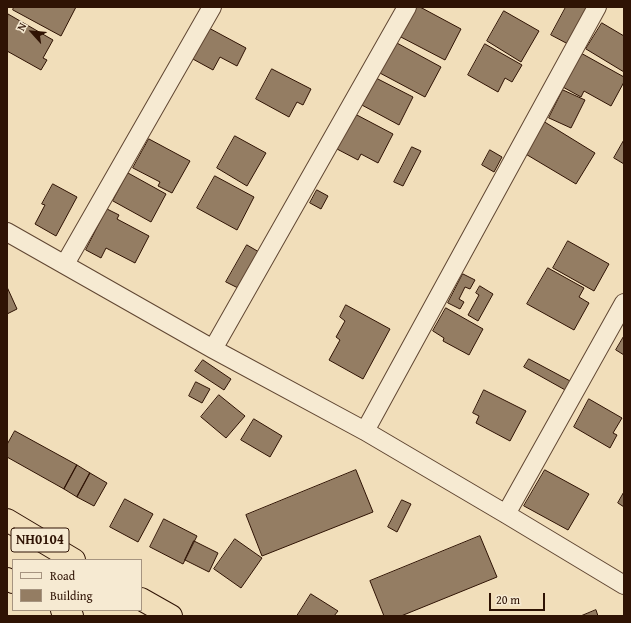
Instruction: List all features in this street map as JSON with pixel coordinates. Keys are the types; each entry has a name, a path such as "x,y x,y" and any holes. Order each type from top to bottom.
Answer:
{"highway":[{"name":"NH0104","path":"7,520 72,559"},
{"path":"142,600 171,616"}],"street":[{"path":"65,264 212,7"},
{"path":"213,350 407,7"},
{"path":"365,431 598,7"},
{"path":"7,232 213,350 365,431 624,585"},
{"path":"506,514 624,303"}],"building":[{"path":"14,7 76,7 61,36 13,10"},
{"path":"412,7 420,7 461,29 445,60 397,35"},
{"path":"566,7 588,7 568,44 551,35"},
{"path":"504,11 539,31 521,62 487,41"},
{"path":"8,14 53,40 43,58 47,60 41,70 7,51"},
{"path":"602,23 624,36 624,72 586,49"},
{"path":"207,27 246,48 237,66 220,57 213,70 191,58"},
{"path":"395,42 441,67 425,97 378,72"},
{"path":"485,44 522,65 512,82 505,78 498,92 468,75"},
{"path":"579,52 624,77 624,82 611,106 584,91 581,97 561,86"},
{"path":"272,69 311,89 303,105 297,102 289,117 256,99"},
{"path":"374,77 413,97 399,125 360,104"},
{"path":"563,90 585,100 571,128 549,118"},
{"path":"355,114 393,134 378,163 361,154 358,160 337,149"},
{"path":"543,121 595,153 576,184 524,153"},
{"path":"235,136 266,153 247,186 217,168"},
{"path":"149,139 190,161 172,193 158,186 160,182 133,168"},
{"path":"624,140 624,164 614,158"},
{"path":"412,147 421,151 403,186 394,182"},
{"path":"490,150 502,157 494,172 482,165"},
{"path":"128,173 166,194 151,222 113,201"},
{"path":"215,176 254,197 237,230 197,208"},
{"path":"53,184 77,197 56,236 35,224 45,205 42,204"},
{"path":"317,190 328,196 321,209 310,203"},
{"path":"107,209 119,215 117,219 149,236 135,263 106,248 101,258 86,250"},
{"path":"568,241 609,264 594,291 553,268"},
{"path":"247,245 259,252 238,288 226,282"},
{"path":"548,268 584,288 579,297 589,303 574,330 527,304"},
{"path":"463,274 475,280 470,289 465,287 459,299 464,302 460,309 448,303"},
{"path":"480,286 493,294 478,321 468,315 479,295 476,293"},
{"path":"7,287 17,309 7,314"},
{"path":"346,305 390,329 363,379 329,360 340,340 336,337 345,321 340,317"},
{"path":"446,308 483,329 469,355 443,341 444,338 433,331"},
{"path":"624,336 624,355 616,350"},
{"path":"529,359 572,382 567,391 524,367"},
{"path":"203,360 231,379 224,390 195,371"},
{"path":"196,382 210,389 202,403 189,396"},
{"path":"484,390 526,411 510,441 476,423 479,416 473,413"},
{"path":"219,395 245,416 226,438 201,417"},
{"path":"589,399 622,418 613,433 617,435 610,448 574,427"},
{"path":"254,419 282,436 270,457 241,440"},
{"path":"15,431 77,465 64,489 7,457 7,445"},
{"path":"77,465 90,473 77,497 64,489"},
{"path":"356,470 373,512 262,556 246,515"},
{"path":"545,470 589,494 568,530 524,506"},
{"path":"90,473 107,483 94,506 77,497"},
{"path":"624,492 624,507 618,503"},
{"path":"125,499 153,514 138,542 110,527"},
{"path":"402,500 411,504 397,532 388,527"},
{"path":"164,519 197,536 183,564 150,547"},
{"path":"480,536 497,577 401,616 384,616 370,581"},
{"path":"235,539 262,558 241,588 214,569"},
{"path":"194,541 218,553 209,572 185,560"},
{"path":"311,594 338,611 334,616 297,616"},
{"path":"596,610 598,616 581,616"}]}
